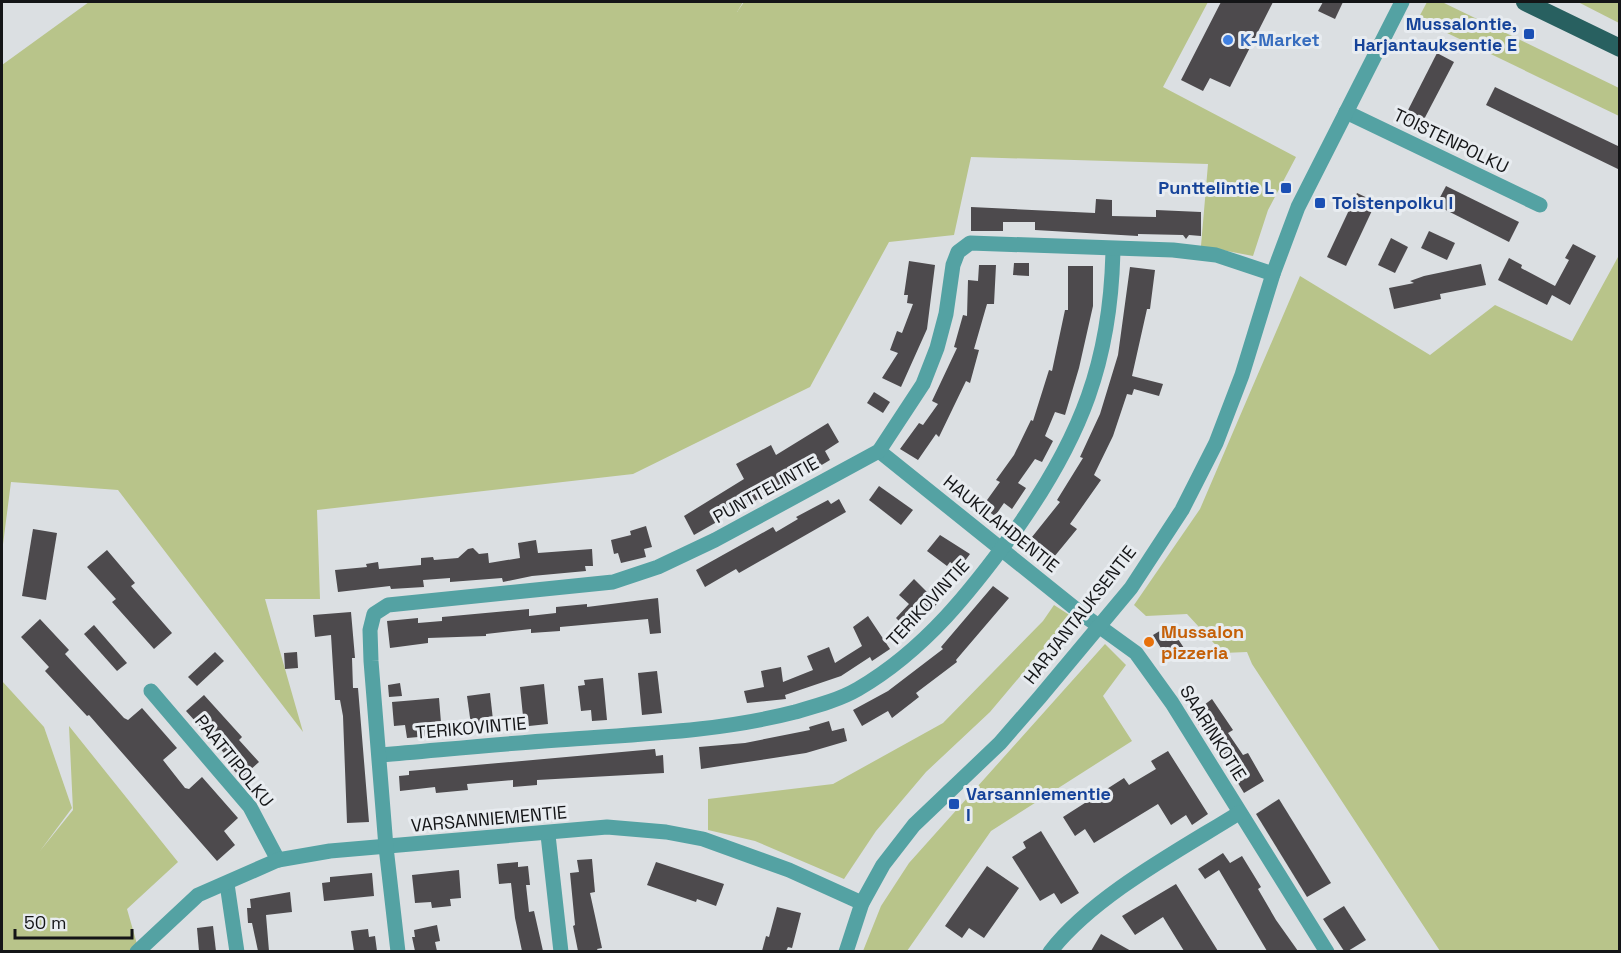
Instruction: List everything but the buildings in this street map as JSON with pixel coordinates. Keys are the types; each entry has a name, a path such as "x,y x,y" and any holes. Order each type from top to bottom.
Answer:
{"main road":[{"path":"1525,2 1620,48"}],"street":[{"name":"HARJANTAUKSENTIE","path":"846,951 862,903 883,865 914,825 1000,743 1100,625 1131,588 1182,510 1216,443 1242,375 1273,274 1298,207 1402,2"},
{"name":"TOISTENPOLKU","path":"1346,112 1540,205"},
{"name":"PUNTTELINTIE","path":"398,951 386,847 370,630 374,614 388,605 613,582 658,567 715,540 879,451 923,384 937,348 946,314 953,265 958,252 970,243 1173,250 1216,255 1273,274"},
{"name":"TERIKOVINTIE","path":"381,755 741,725 822,705 855,691 897,664 950,614 1002,549 1045,488 1084,414 1105,342 1113,249"},
{"name":"HAUKILAHDENTIE","path":"879,451 1082,614 1100,625"},
{"name":"SAARINKOTIE","path":"1100,625 1136,653 1172,703 1327,951"},
{"name":"PAATTIPOLKU","path":"151,691 250,807 278,860"},
{"path":"1050,951 1065,932 1094,908 1239,813"},
{"name":"VARSANNIEMENTIE","path":"137,951 198,895 278,860 330,850 607,828 666,832 703,839 789,870 862,903"},
{"path":"548,834 561,951"},
{"path":"227,884 237,951"}],"green space":[{"path":"89,2 743,2 737,12 744,2 1208,2 1163,87 1296,157 1268,210 1253,256 1201,246 1208,164 971,157 954,235 889,242 810,387 633,474 317,510 320,599 265,599 303,732 118,490 11,482 2,552 2,65"},
{"path":"1427,2 1442,2 1619,88 1619,116 1418,19"},
{"path":"1578,2 1619,2 1619,23"},
{"path":"1618,257 1619,951 1440,951 1252,664 1247,652 1223,653 1187,614 1146,616 1134,605 1200,509 1300,276 1430,355 1495,305 1572,341"},
{"path":"1054,605 1071,616 990,712 926,772 876,831 844,879 755,841 708,830 708,799 833,784 943,723 1043,621"},
{"path":"1105,644 1126,665 1103,696 1132,741 991,831 907,951 863,951 881,906 909,863"},
{"path":"2,681 44,727 72,808 40,851 73,810 69,726 178,862 127,909 139,951 2,951"}],"place":[{"name":"Mussalontie, Harjantauksentie E","path":"1529,34"},
{"name":"K-Market","path":"1228,40"},
{"name":"Punttelintie L","path":"1286,188"},
{"name":"Toistenpolku I","path":"1320,203"},
{"name":"Mussalon pizzeria","path":"1149,642"},
{"name":"Varsanniementie I","path":"954,804"}]}
